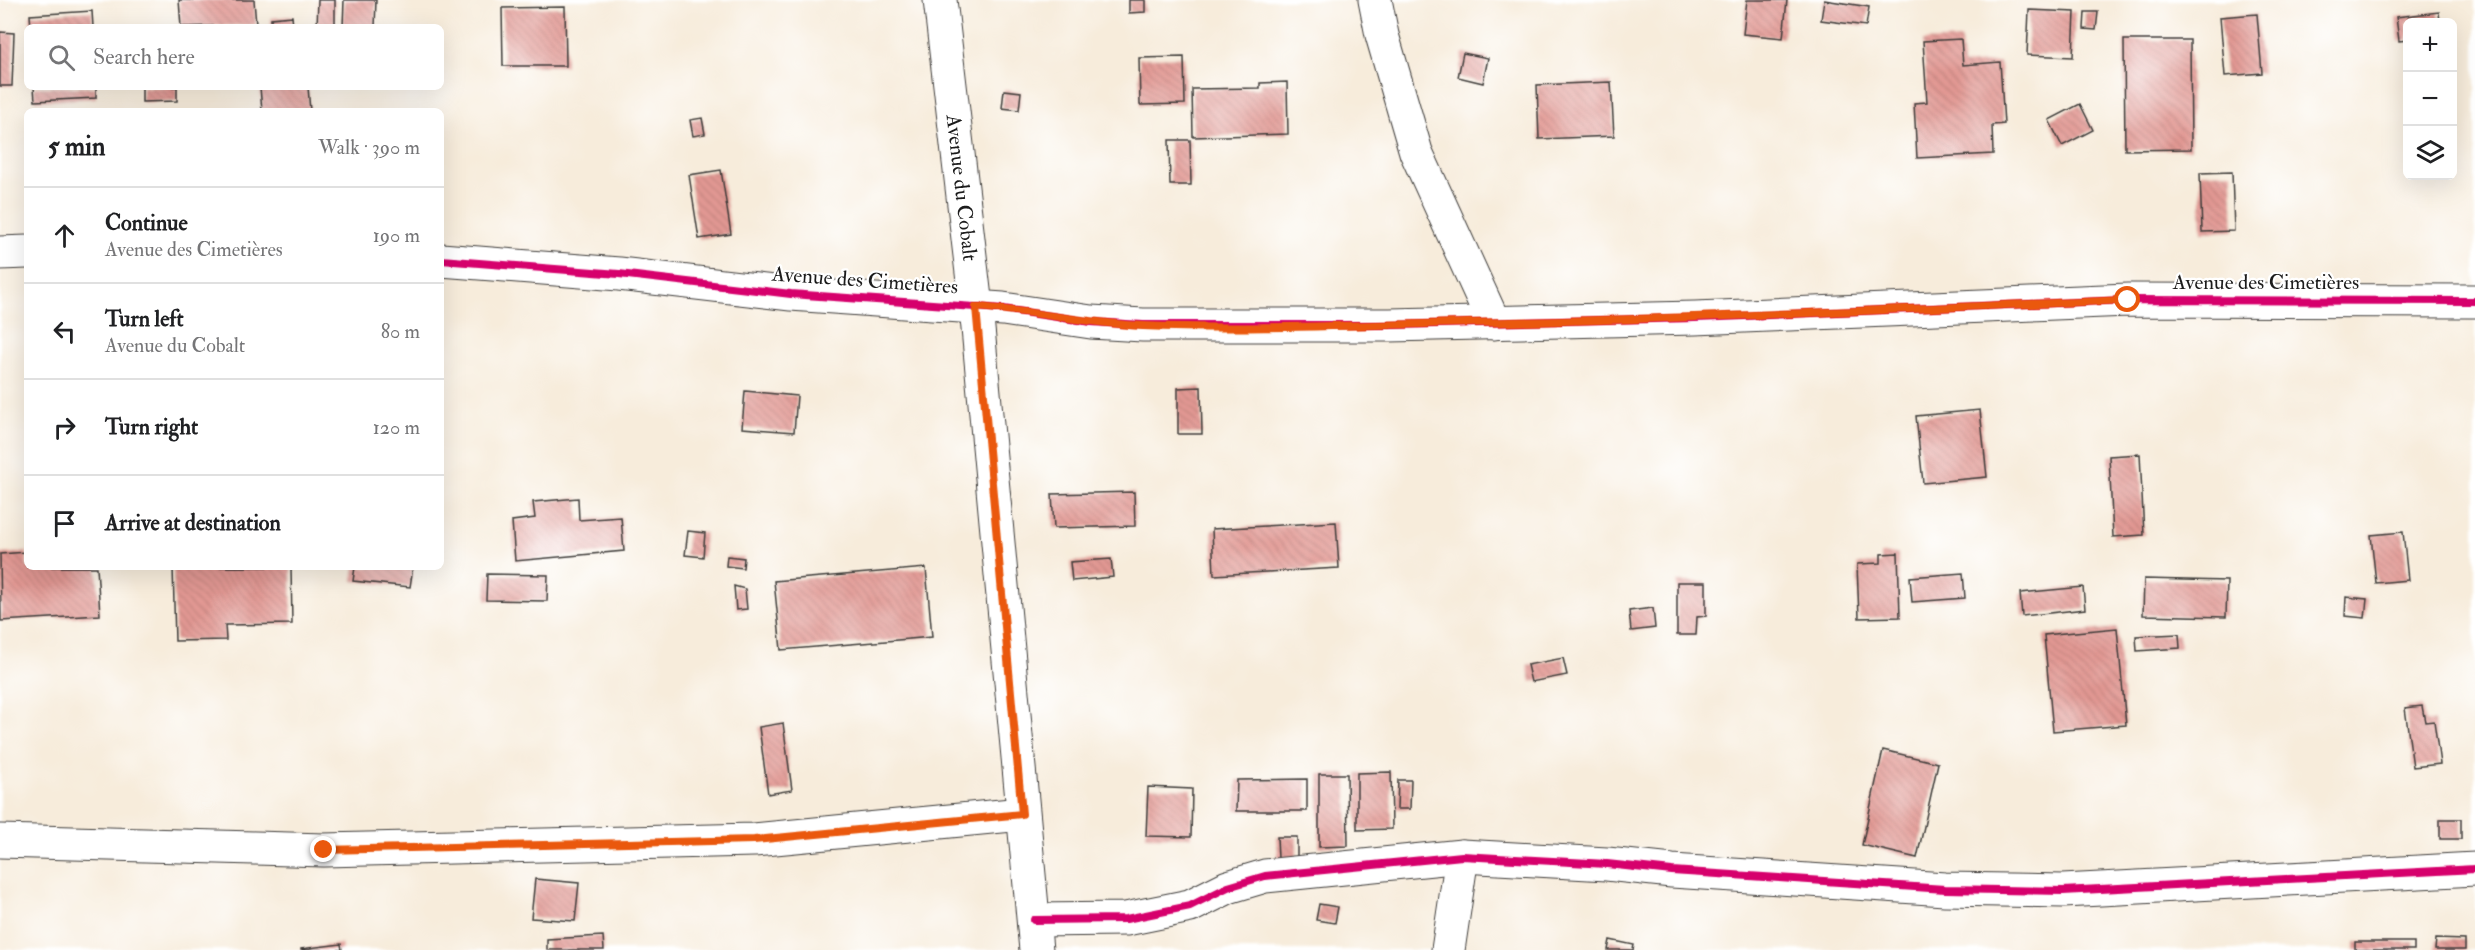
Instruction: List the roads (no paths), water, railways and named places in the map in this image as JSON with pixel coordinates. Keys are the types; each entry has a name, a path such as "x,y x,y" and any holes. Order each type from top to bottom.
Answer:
{"street":[{"name":"Avenue du Cobalt","path":"940,0 976,307 1035,935"},
{"path":"1375,0 1382,35 1416,152 1494,322"},
{"path":"0,254 24,252"},
{"name":"Avenue des Cimetières","path":"444,260 619,274 791,294 1003,309 1091,322 1143,326 1695,318 2128,300 2475,301"},
{"path":"0,841 324,850 754,840 1022,814"},
{"path":"1035,935 1190,906 1228,887 1265,876 1462,856 1607,864 1696,873 1945,890 2063,891 2475,869"},
{"path":"1448,950 1462,856"}]}
